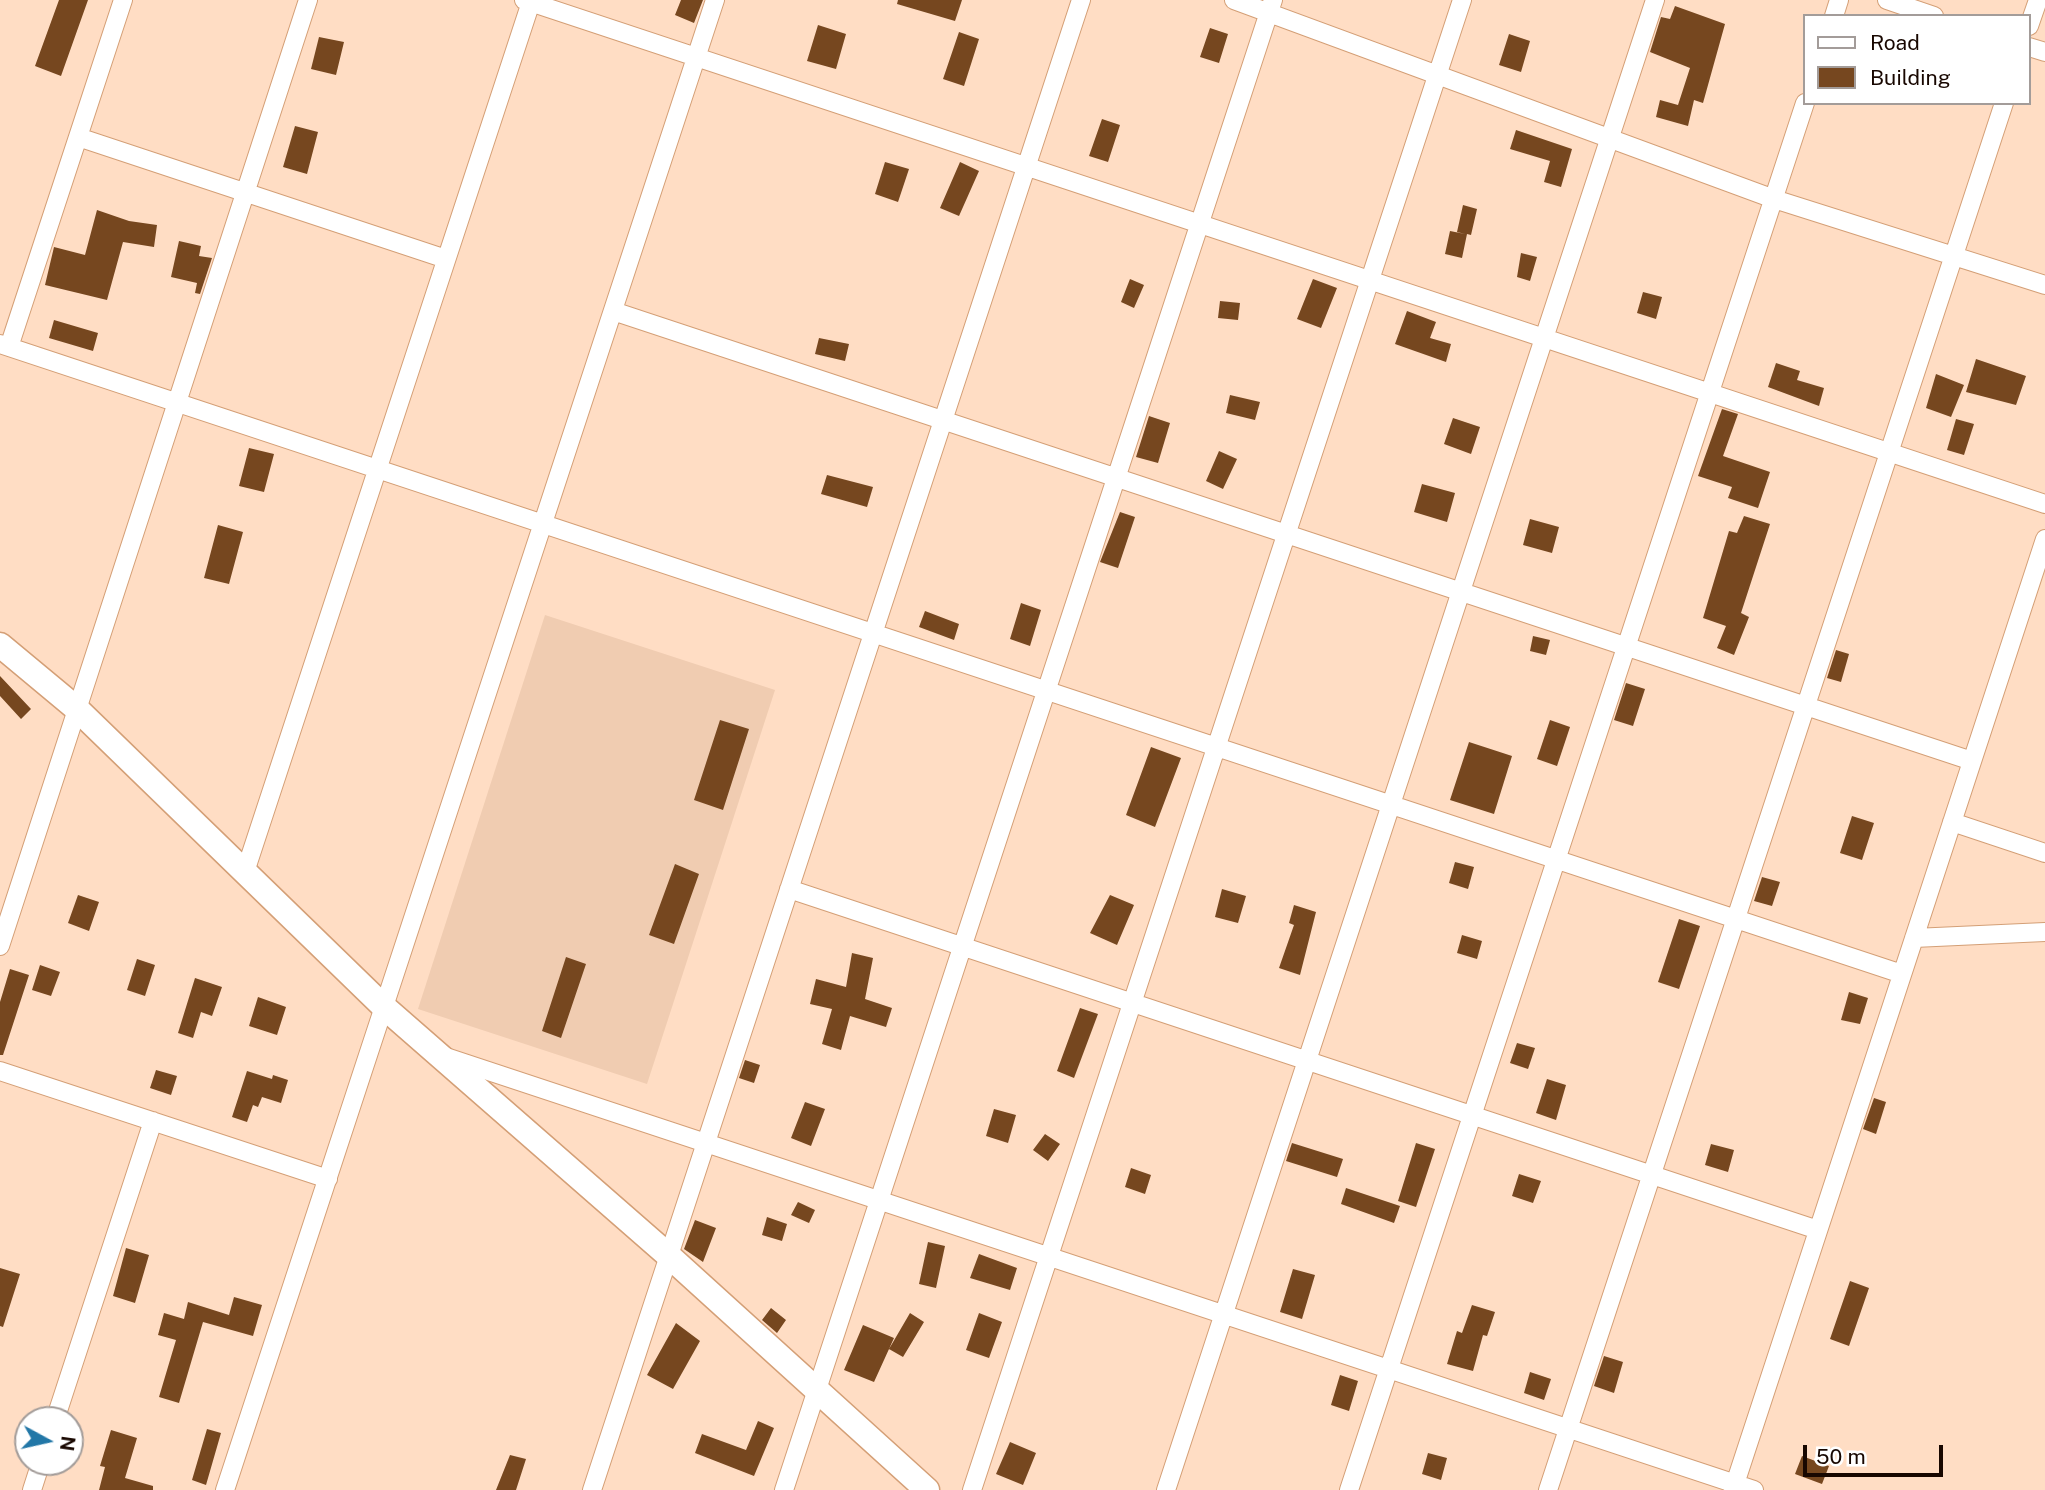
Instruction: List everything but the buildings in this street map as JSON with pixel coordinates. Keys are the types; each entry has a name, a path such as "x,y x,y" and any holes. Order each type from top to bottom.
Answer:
{"street":[{"path":"123,0 4,346 1902,974"},
{"path":"0,946 308,0"},
{"path":"225,1490 715,0"},
{"path":"592,1490 1081,0"},
{"path":"1234,0 1271,6 1437,75 1774,199 2045,285"},
{"path":"972,1490 1462,0"},
{"path":"1166,1490 1655,0"},
{"path":"1887,0 1928,14"},
{"path":"2031,20 2038,0"},
{"path":"245,872 446,259 527,1 2045,504"},
{"path":"784,1490 1271,6"},
{"path":"1349,1490 1804,105"},
{"path":"1548,1490 2003,105"},
{"path":"78,137 446,259"},
{"path":"613,311 1972,761"},
{"path":"1734,1487 2045,539"},
{"path":"0,645 77,709 384,1007 817,1388 926,1490"},
{"path":"1952,822 2045,853"},
{"path":"789,889 1818,1230"},
{"path":"1914,938 2045,932"},
{"path":"436,1054 1389,1369 1734,1487 1754,1490"},
{"path":"0,1070 327,1179"},
{"path":"60,1406 153,1121"}],"shaded area":[{"path":"545,615 775,690 647,1084 418,1009"}]}
